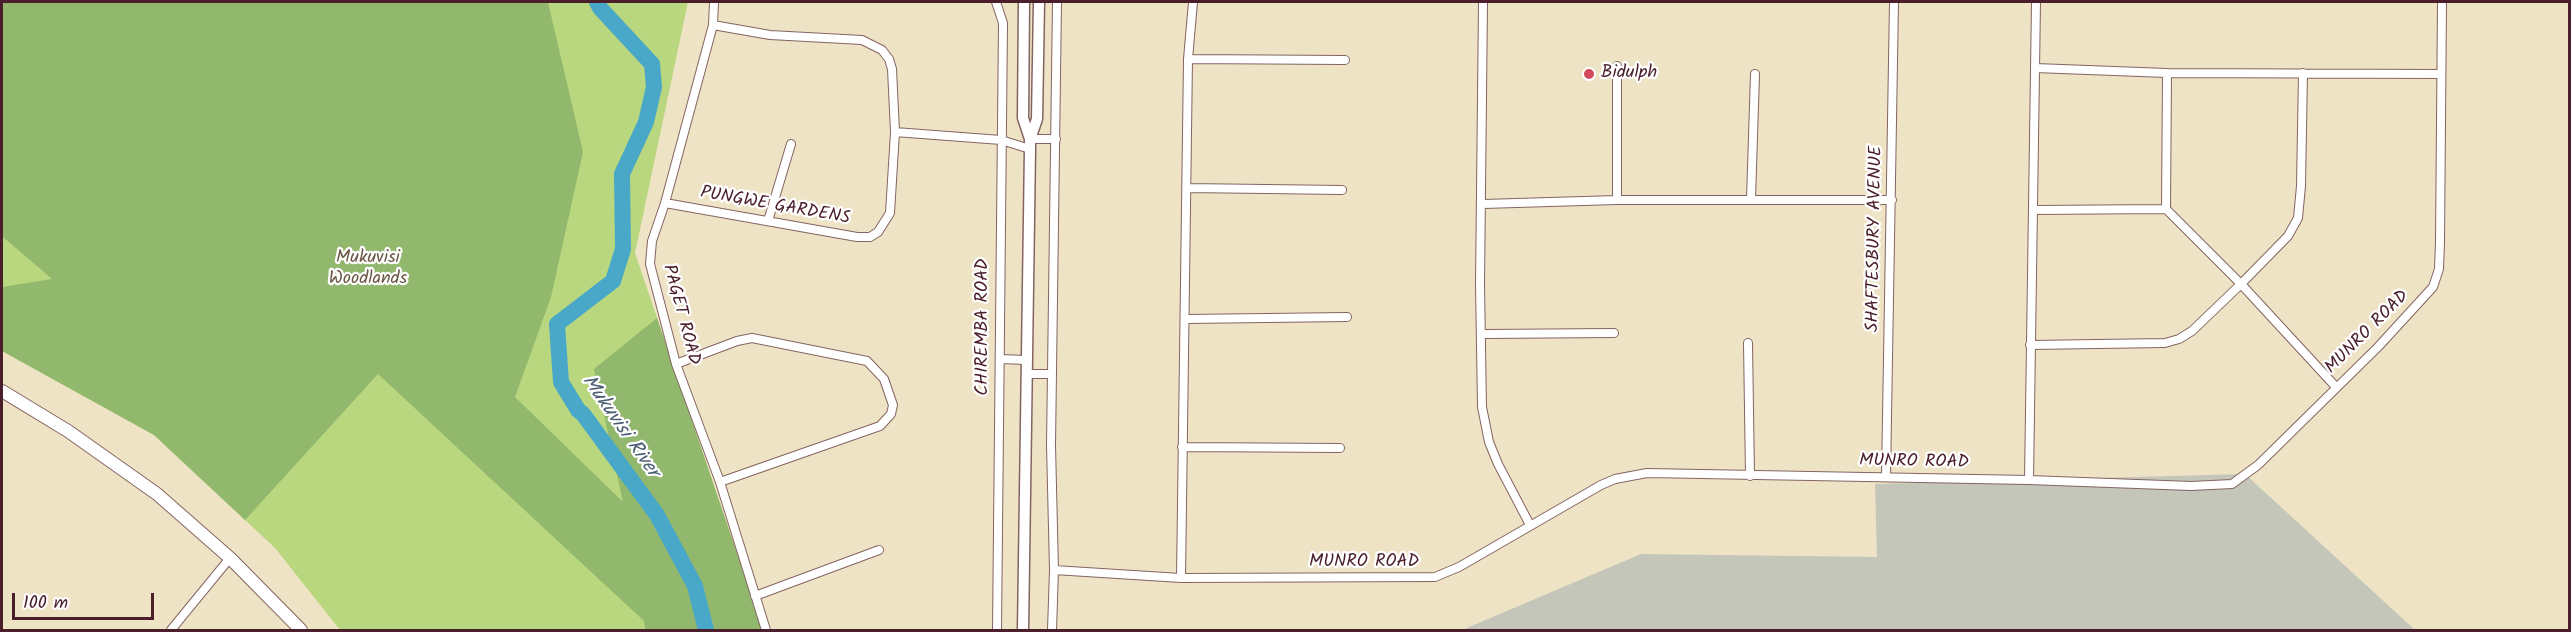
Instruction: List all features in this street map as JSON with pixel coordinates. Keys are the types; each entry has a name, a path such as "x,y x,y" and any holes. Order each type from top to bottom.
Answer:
{"main road":[{"path":"1024,2 1023,118 1030,144"},
{"path":"1022,630 1030,144 1037,119 1039,2"},
{"path":"2,391 112,460 157,494 230,558 301,630"}],"street":[{"name":"PAGET ROAD","path":"714,2 713,25 665,203 652,241 650,264 676,364 720,482 766,630"},
{"name":"CHIREMBA ROAD","path":"996,2 1003,23 997,630"},
{"path":"1052,630 1054,570 1051,446 1057,2"},
{"path":"1181,578 1188,59 1193,2"},
{"path":"1483,2 1481,394 1489,442 1530,525"},
{"name":"SHAFTESBURY AVENUE","path":"1886,477 1894,2"},
{"path":"2029,480 2036,2"},
{"name":"MUNRO ROAD","path":"1054,570 1181,578 1435,577 1459,567 1589,491 1624,476 1647,473 2029,480 2191,486 2232,484 2258,465 2336,387 2427,295 2436,278 2440,242 2442,2"},
{"name":"PUNGWE GARDENS","path":"665,203 857,237 870,237 878,232 885,225 890,213 895,132 892,69 889,59 873,45 861,40 770,35 713,25"},
{"path":"1188,59 1345,60"},
{"path":"1617,66 1617,200"},
{"path":"2035,68 2167,73 2441,74"},
{"path":"2167,73 2166,209 2241,284 2336,387"},
{"path":"2030,345 2165,343 2179,339 2192,331 2241,284 2288,236 2298,218 2301,186 2302,73"},
{"path":"1751,199 1755,74"},
{"path":"895,132 1030,144 1056,140"},
{"path":"768,221 791,144"},
{"path":"1188,189 1342,190"},
{"path":"1483,204 1617,200 1892,200"},
{"path":"2033,210 2166,209"},
{"path":"1186,319 1347,317"},
{"path":"1483,334 1614,333"},
{"path":"676,364 737,341 752,338 867,361 884,379 893,405 891,414 880,426 720,482"},
{"path":"1748,343 1750,476"},
{"path":"1001,359 1026,360"},
{"path":"1026,374 1052,374"},
{"path":"1182,447 1340,448"},
{"path":"755,596 879,550"},
{"path":"171,630 230,558"}],"shaded area":[{"path":"2245,474 2415,630 1462,630 1641,554 1877,557 1875,484"}],"green space":[{"name":"Mukuvisi Woodlands","path":"2,2 688,2 635,253 763,630 340,630 275,548 154,435 2,351"},
{"name":"Mukuvisi Woodlands","path":"2,2 548,2 583,152 551,297 515,397 623,502 594,369 657,318 763,630 645,630 644,621 378,374 245,520 154,435 2,351 2,287 52,279 2,236"}],"waterway":[{"name":"Mukuvisi River","path":"597,2 652,64 654,87 646,122 622,174 623,249 613,281 557,324 561,382 578,410 657,515 695,586 706,630"}],"place":[{"name":"Bidulph","path":"1589,74"}]}
